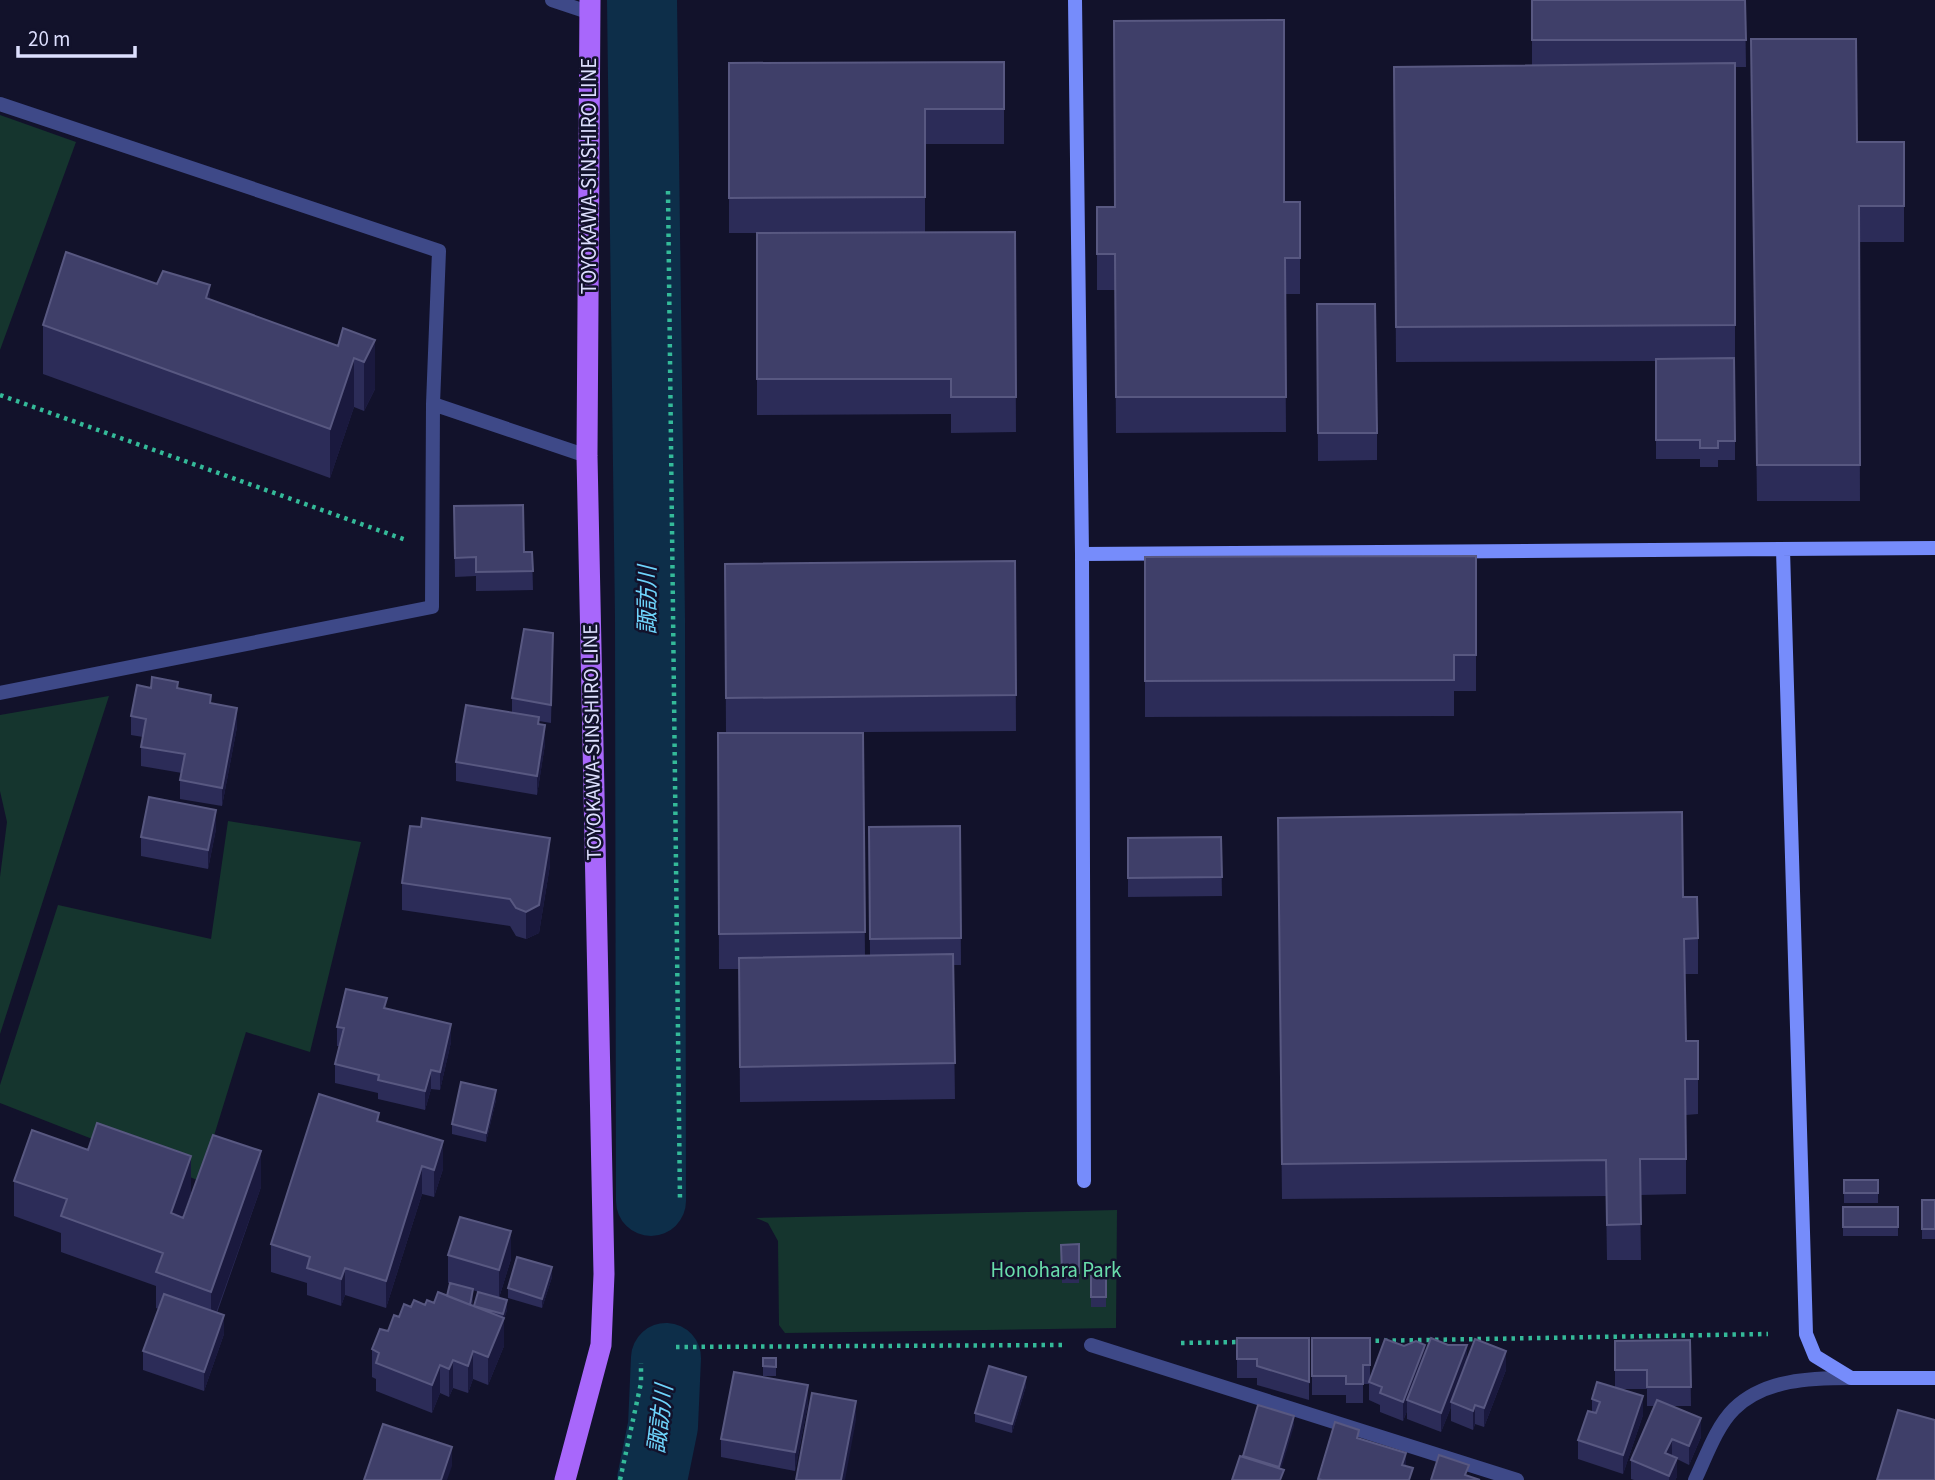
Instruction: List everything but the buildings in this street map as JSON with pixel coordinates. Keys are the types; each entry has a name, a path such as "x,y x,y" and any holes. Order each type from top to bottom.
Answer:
{"main road":[{"name":"TOYOKAWA-SINSHIRO LINE","path":"565,1480 601,1345 604,1274 587,456 590,6"}],"street":[{"path":"552,0 590,6"},
{"path":"1075,0 1083,554 1084,1181"},
{"path":"0,103 439,251 433,404 432,607 0,693"},
{"path":"433,404 587,456"},
{"path":"1083,554 1935,548"},
{"path":"1783,550 1806,1334 1815,1356 1851,1378"},
{"path":"1091,1345 1517,1480"},
{"path":"1695,1480 1723,1425 1735,1409 1763,1391 1786,1382 1814,1378 1935,1378"}],"path":[{"path":"668,191 680,1201"},
{"path":"0,396 433,550"},
{"path":"1353,1341 1769,1334"},
{"path":"1174,1343 1256,1342"},
{"path":"676,1347 1091,1345"},
{"path":"620,1480 641,1383 641,1363"}],"green space":[{"path":"0,115 76,142 0,350"},
{"path":"109,696 0,1034 0,877 7,822 0,791 0,715"},
{"path":"228,821 361,842 310,1052 246,1032 200,1181 0,1103 0,1085 58,905 211,939"},
{"name":"Honohara Park","path":"1117,1210 1116,1328 785,1333 779,1325 778,1241 768,1223 756,1218"}],"waterway":[{"name":"諏訪川","path":"642,0 650,619 651,1201"},
{"name":"諏訪川","path":"652,1480 663,1426 666,1358"}]}
